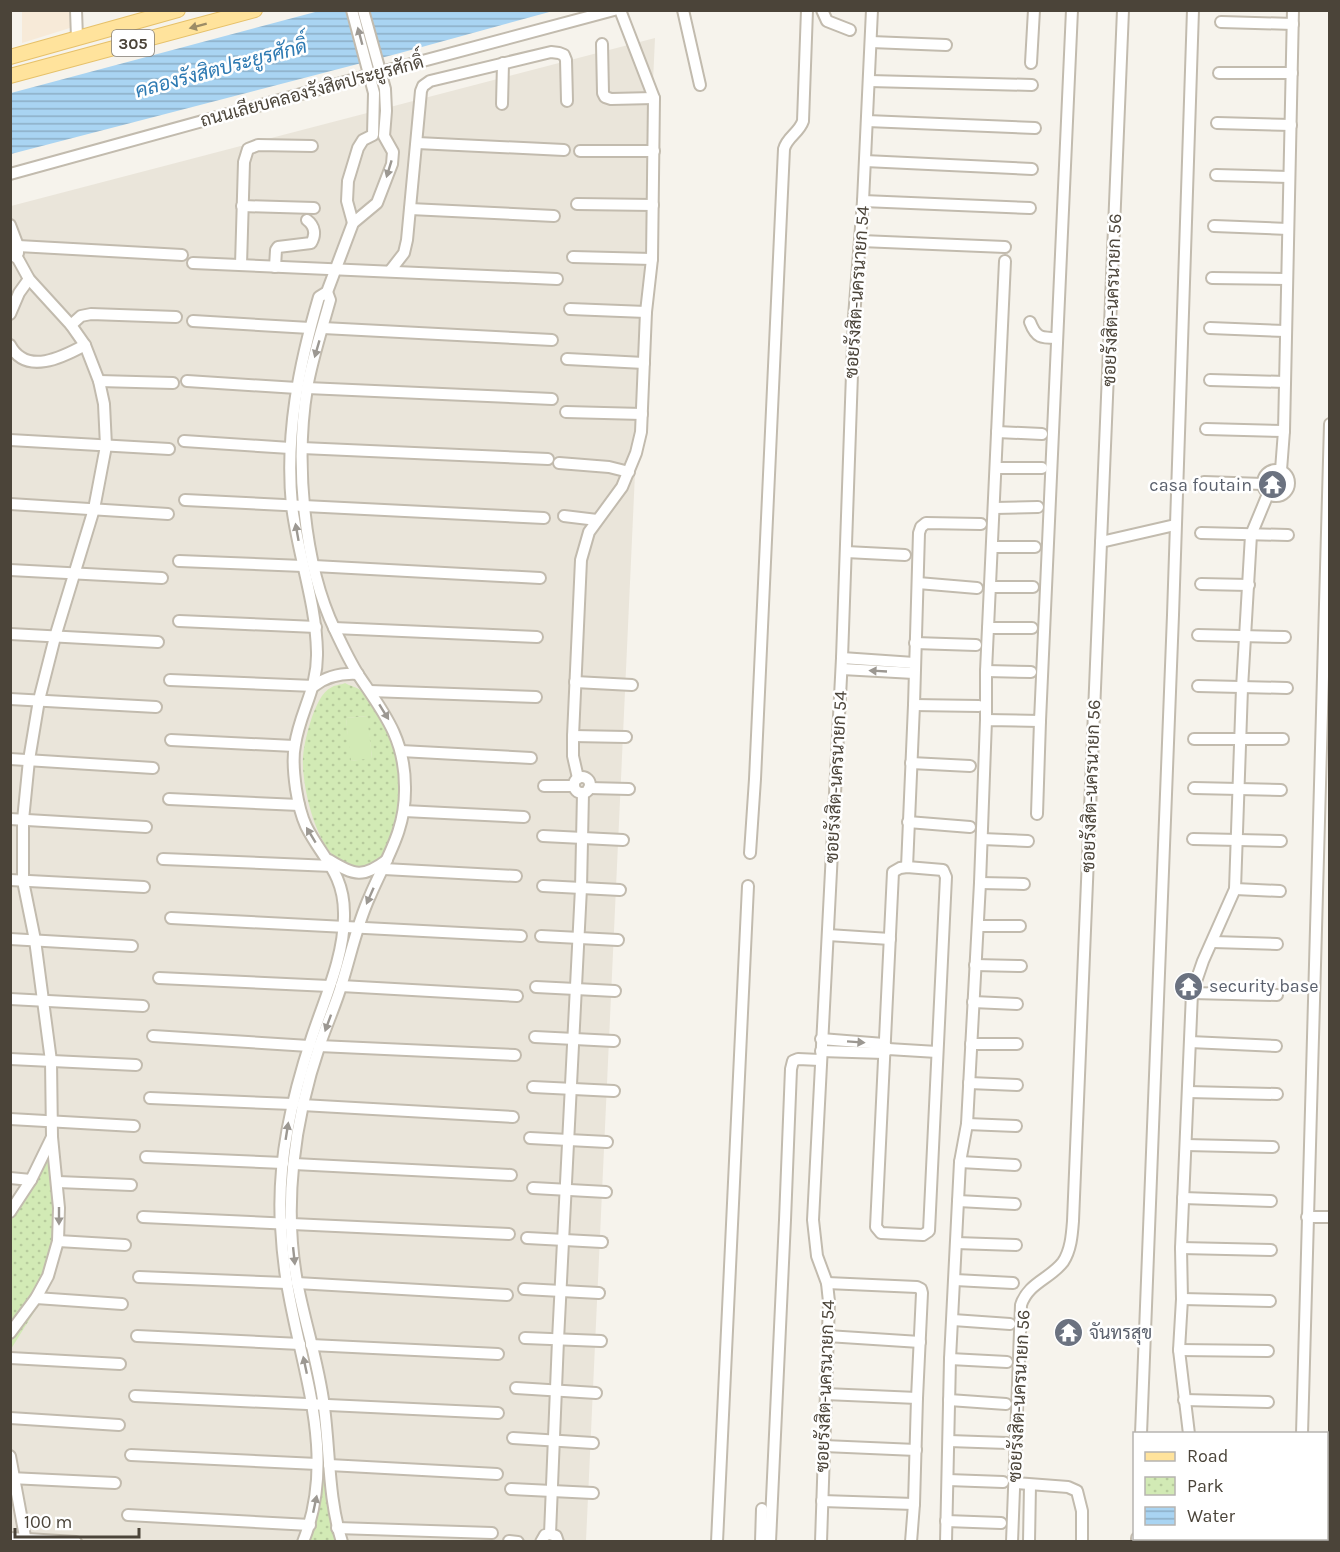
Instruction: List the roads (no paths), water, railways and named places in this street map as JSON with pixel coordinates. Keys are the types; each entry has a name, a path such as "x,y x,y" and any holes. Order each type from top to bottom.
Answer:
{"main road":[{"name":"305","path":"10,76 255,10"},
{"name":"305","path":"10,57 168,12"}],"street":[{"path":"76,10 77,38"},
{"path":"314,1046 341,986 370,896 397,840 404,811 405,787 401,751 393,729 358,674 334,628 309,566 292,506 302,388 310,328 319,297 327,292 353,224 377,203 392,164 393,152 378,135 375,74 352,10"},
{"path":"363,10 371,61"},
{"name":"ถนนเลียบคลองรังสิตประยูรศักดิ์","path":"10,174 614,10"},
{"path":"576,782 573,736 581,560 585,542 597,520 616,496 640,444 646,312 652,259 654,98 620,10"},
{"path":"683,10 700,86"},
{"path":"750,853 784,149 786,142 800,128 802,121 807,10"},
{"path":"822,10 827,21 850,30"},
{"name":"ซอยรังสิต-นครนายก 54","path":"821,1542 829,1302 827,1283 817,1256 813,1220 842,663 853,339 861,241 872,10"},
{"path":"1031,63 1034,10"},
{"path":"1037,814 1072,10"},
{"name":"ซอยรังสิต-นครนายก 56","path":"1012,1542 1022,1305 1025,1294 1063,1262 1071,1240 1073,1221 1123,10"},
{"path":"1141,1432 1193,10"},
{"path":"1204,482 1265,489 1277,496 1288,489 1289,480 1281,470 1284,431 1293,10"},
{"path":"1221,22 1293,24"},
{"path":"871,42 946,45"},
{"path":"602,44 605,97 611,99 654,98"},
{"path":"390,271 404,253 407,240 420,91 423,86 430,81 551,52 564,55 566,60 567,101"},
{"path":"501,104 503,63"},
{"path":"1219,73 1292,73"},
{"path":"869,81 1032,85"},
{"path":"867,121 1035,128"},
{"path":"1217,123 1291,125"},
{"path":"353,224 347,201 348,181 358,148 363,140 378,135"},
{"path":"417,143 564,150"},
{"path":"241,265 244,162 248,149 258,145 312,146"},
{"path":"580,151 654,151"},
{"path":"865,161 1032,169"},
{"path":"1216,175 1289,177"},
{"path":"863,201 1030,208"},
{"path":"577,204 653,205"},
{"path":"242,206 314,208"},
{"path":"410,209 554,216"},
{"path":"275,267 278,247 311,243 314,227 307,220"},
{"path":"10,225 14,252 29,279 71,324 85,345 99,381 104,404 106,446 94,509 55,637 39,700 28,759 23,820 23,881 35,940 51,1061 52,1137 58,1182 58,1241 48,1276 36,1298 10,1333"},
{"path":"1214,226 1288,229"},
{"path":"861,241 1005,247"},
{"path":"14,252 182,255"},
{"path":"573,257 652,259"},
{"path":"946,1542 950,1359 960,1162 967,1124 978,926 986,671 1005,261"},
{"path":"193,263 557,279"},
{"path":"1212,278 1287,279"},
{"path":"10,314 19,292 29,279"},
{"path":"302,388 323,328 330,300 327,292"},
{"path":"570,309 646,312"},
{"path":"71,324 81,316 91,314 176,317"},
{"path":"193,321 310,328"},
{"path":"1030,322 1037,335 1043,338 1057,338"},
{"path":"323,328 552,340"},
{"path":"1210,328 1286,331"},
{"path":"10,345 20,357 29,361 44,362 56,359 85,345"},
{"path":"567,359 644,363"},
{"path":"1210,380 1285,382"},
{"path":"99,381 173,383"},
{"path":"187,381 552,399"},
{"path":"566,412 642,414"},
{"path":"1302,1432 1326,658 1329,424"},
{"path":"1206,429 1284,431"},
{"path":"997,432 1042,434"},
{"path":"10,440 169,449"},
{"path":"184,441 548,459"},
{"path":"296,448 304,506 317,654 314,686 294,746 296,786 305,825 330,863 343,898 344,927 340,950 297,1105 288,1164 286,1223 292,1283 319,1405 323,1464 342,1542"},
{"path":"559,463 609,467 628,472"},
{"path":"997,468 1041,468"},
{"path":"1189,1432 1179,1350 1192,993 1203,961 1235,890 1242,688 1251,535 1268,472 1281,470"},
{"path":"185,500 544,518"},
{"path":"10,504 168,514"},
{"path":"994,508 1038,507"},
{"path":"564,516 597,520"},
{"path":"907,867 918,533 926,523 981,524"},
{"path":"1101,542 1175,525"},
{"path":"1201,533 1288,535"},
{"path":"993,547 1035,547"},
{"path":"846,552 905,555"},
{"path":"179,561 540,578"},
{"path":"10,570 162,578"},
{"path":"918,583 977,588"},
{"path":"1201,584 1249,585"},
{"path":"990,587 1033,587"},
{"path":"179,621 316,627"},
{"path":"334,628 537,638"},
{"path":"988,628 1032,628"},
{"path":"10,634 158,642"},
{"path":"1198,635 1285,637"},
{"path":"915,643 976,645"},
{"path":"842,663 914,668"},
{"path":"986,671 1031,672"},
{"path":"170,680 314,686 327,678 347,673 358,674"},
{"path":"575,682 632,685"},
{"path":"1198,686 1287,688"},
{"path":"370,691 536,697"},
{"path":"10,699 156,707"},
{"path":"914,705 979,706"},
{"path":"986,720 1040,721"},
{"path":"573,736 626,737"},
{"path":"1194,739 1283,739"},
{"path":"171,740 294,746"},
{"path":"401,751 531,758"},
{"path":"10,759 153,768"},
{"path":"911,763 970,766"},
{"path":"541,1542 545,1535 555,1539 552,1491 558,1340 583,838 588,781 585,778 576,782 544,786"},
{"path":"1194,788 1281,790"},
{"path":"586,791 629,789"},
{"path":"170,799 299,805"},
{"path":"404,811 524,817"},
{"path":"10,819 146,827"},
{"path":"908,822 970,827"},
{"path":"543,836 623,840"},
{"path":"982,839 1028,841"},
{"path":"1193,839 1281,841"},
{"path":"163,859 330,863 358,874 386,865 516,876"},
{"path":"907,867 938,869 945,872 929,1231 922,1235 881,1233 876,1227 893,872 907,867"},
{"path":"10,880 144,887"},
{"path":"980,883 1024,884"},
{"path":"543,886 620,890"},
{"path":"717,1542 748,886"},
{"path":"1235,890 1280,891"},
{"path":"171,918 521,936"},
{"path":"978,926 1020,926"},
{"path":"828,935 890,939"},
{"path":"541,936 618,940"},
{"path":"10,939 132,946"},
{"path":"1213,942 1277,944"},
{"path":"975,965 1021,966"},
{"path":"159,978 329,986"},
{"path":"341,986 517,996"},
{"path":"536,987 615,991"},
{"path":"1192,993 1277,995"},
{"path":"10,999 143,1006"},
{"path":"973,1002 1017,1004"},
{"path":"153,1036 515,1055"},
{"path":"535,1037 614,1041"},
{"path":"1190,1042 1276,1046"},
{"path":"971,1044 1017,1044"},
{"path":"770,1542 790,1069 793,1061 821,1050 885,1049 937,1052"},
{"path":"10,1059 136,1065"},
{"path":"969,1083 1017,1085"},
{"path":"533,1087 614,1091"},
{"path":"1188,1092 1276,1095"},
{"path":"150,1098 513,1117"},
{"path":"10,1119 134,1126"},
{"path":"967,1124 1016,1126"},
{"path":"10,1212 31,1180 52,1137"},
{"path":"530,1138 607,1142"},
{"path":"1186,1145 1273,1147"},
{"path":"146,1157 511,1175"},
{"path":"960,1162 1015,1166"},
{"path":"10,1178 31,1180"},
{"path":"58,1182 131,1185"},
{"path":"533,1188 606,1192"},
{"path":"1183,1198 1271,1201"},
{"path":"958,1201 1015,1204"},
{"path":"143,1217 509,1234"},
{"path":"1307,1217 1329,1218"},
{"path":"526,1238 602,1242"},
{"path":"58,1241 125,1245"},
{"path":"956,1243 1017,1245"},
{"path":"1181,1248 1271,1250"},
{"path":"139,1277 507,1295"},
{"path":"955,1280 1013,1283"},
{"path":"827,1283 921,1289 911,1542"},
{"path":"524,1289 599,1293"},
{"path":"36,1298 123,1305"},
{"path":"1182,1299 1270,1301"},
{"path":"953,1320 1010,1323"},
{"path":"137,1336 498,1354"},
{"path":"827,1336 920,1342"},
{"path":"525,1338 601,1341"},
{"path":"1179,1350 1268,1351"},
{"path":"10,1358 120,1364"},
{"path":"950,1359 1007,1362"},
{"path":"516,1388 596,1393"},
{"path":"825,1394 917,1398"},
{"path":"135,1396 498,1413"},
{"path":"950,1400 1006,1404"},
{"path":"1184,1400 1268,1402"},
{"path":"10,1418 118,1425"},
{"path":"513,1438 593,1443"},
{"path":"949,1442 1007,1443"},
{"path":"824,1446 916,1450"},
{"path":"131,1455 497,1474"},
{"path":"10,1456 12,1478 26,1540"},
{"path":"303,1542 323,1464"},
{"path":"12,1478 115,1484"},
{"path":"948,1480 1003,1482"},
{"path":"1015,1483 1068,1487 1077,1491 1082,1511 1082,1542"},
{"path":"1029,1542 1030,1485"},
{"path":"511,1489 593,1493"},
{"path":"822,1501 914,1504"},
{"path":"761,1542 762,1509"},
{"path":"128,1515 309,1525"},
{"path":"946,1521 1001,1523"},
{"path":"337,1528 492,1533"},
{"path":"10,1538 76,1542"},
{"path":"509,1541 518,1542"}],"water":[{"name":"คลองรังสิตประยูรศักดิ์","path":"319,11 553,11 11,154 11,93"}],"place":[{"name":"casa foutain","path":"1273,485"},
{"name":"security base","path":"1188,986"},
{"name":"จันทรสุข","path":"1068,1333"}]}
